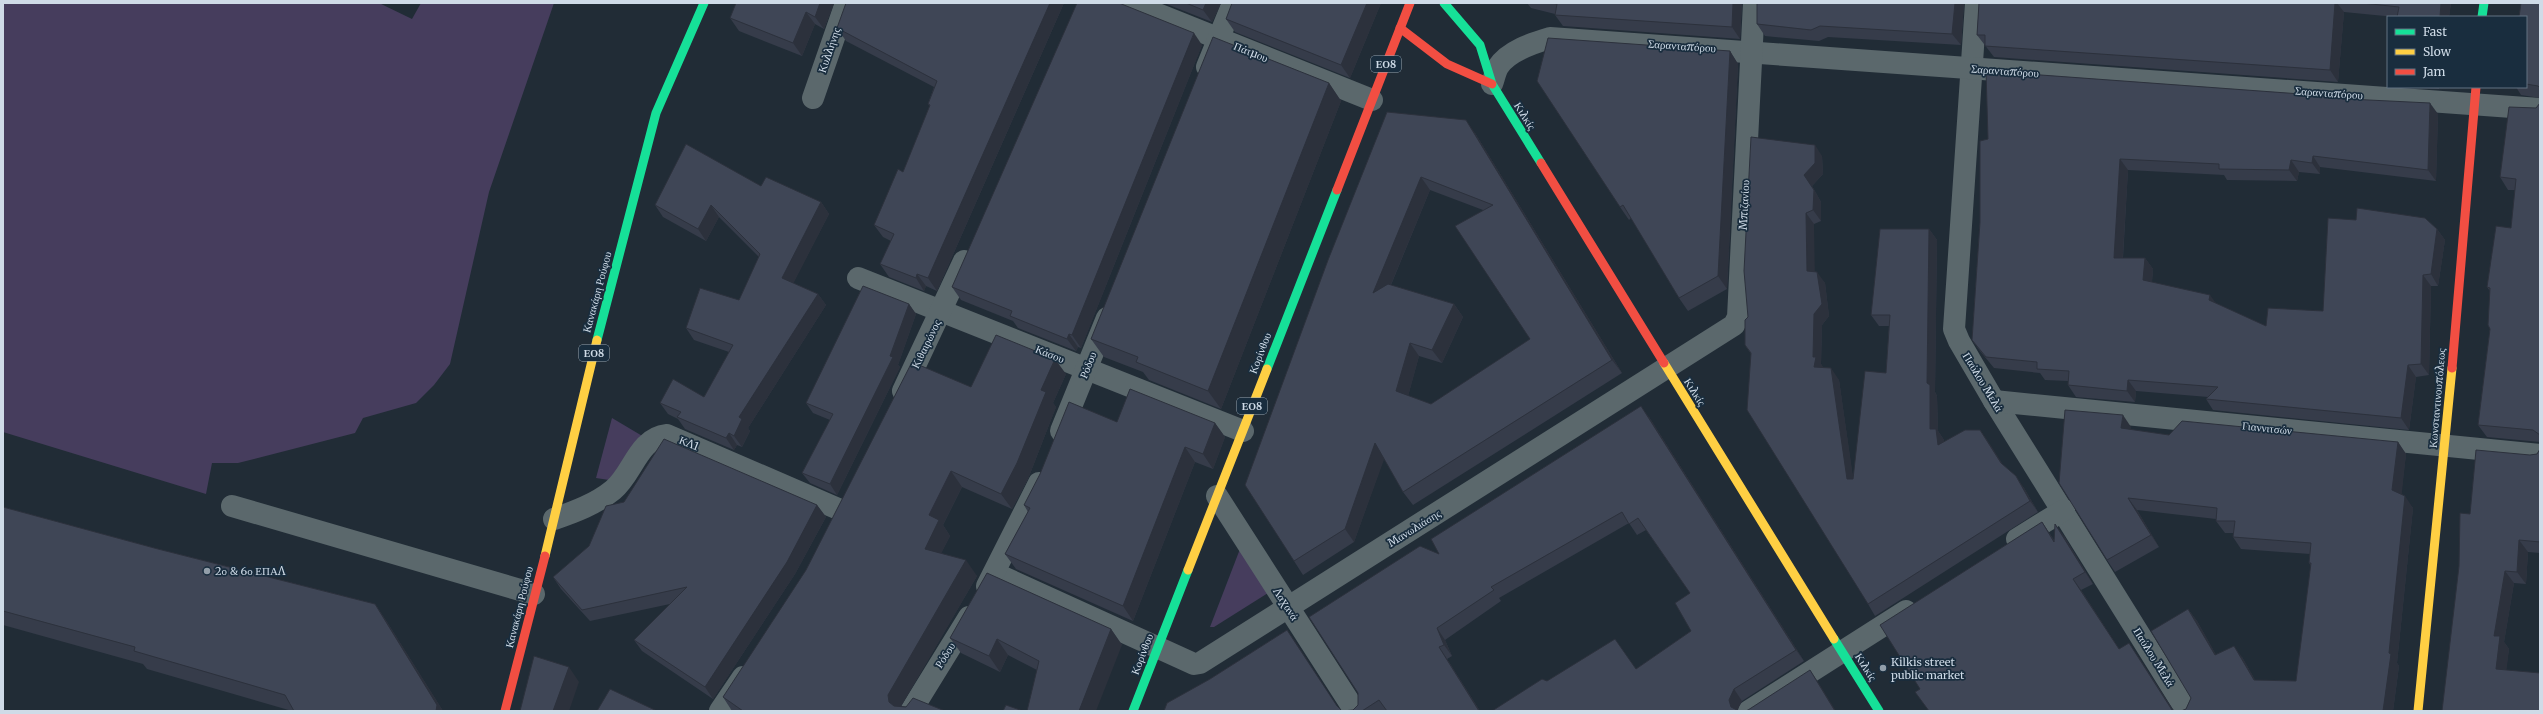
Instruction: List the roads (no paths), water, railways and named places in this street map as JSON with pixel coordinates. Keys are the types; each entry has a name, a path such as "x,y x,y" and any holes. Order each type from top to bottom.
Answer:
{"main road":[{"name":"Κανακάρη Ρούφου","path":"505,711 554,519 599,332 656,113 704,3"},
{"name":"Κορίνθου","path":"1133,711 1410,3"},
{"name":"Κιλκίς","path":"1444,3 1480,45 1492,84 1666,369 1879,711"},
{"path":"2482,16 2484,3"},
{"path":"1400,28 1447,64 1492,84"},
{"name":"Κωνσταντινουπόλεως","path":"2418,711 2445,445 2475,95"}],"street":[{"name":"Κυλλήνης","path":"813,98 846,3"},
{"name":"Πάτμου","path":"1130,3 1372,100"},
{"path":"1200,83 1233,3"},
{"name":"Μπιζανίου","path":"1666,369 1730,328 1737,320 1754,3"},
{"name":"Παύλου Μελά","path":"1976,3 1970,69 1954,329 1959,341 1994,400 2064,510 2187,711"},
{"name":"Σαρανταπόρου","path":"1492,84 1498,66 1505,59 1531,43 1550,38 1752,51 1970,69 2475,95 2540,109"},
{"name":"Κιθαιρώνος","path":"893,411 942,311 974,240"},
{"name":"Κάσου","path":"858,278 1243,431"},
{"name":"Ρόδου","path":"910,711 994,573 1050,457 1115,296"},
{"name":"Μανωλιάσης","path":"1157,648 1194,664 1200,663 1666,369"},
{"name":"Γιαννιτσών","path":"1994,400 2540,455"},
{"name":"ΚΛ1","path":"554,519 576,512 614,489 648,444 657,436 668,435 843,511"},
{"path":"832,532 854,490"},
{"name":"Λαχανά","path":"1217,496 1355,711"},
{"path":"232,506 534,594"},
{"path":"2003,548 2064,510"},
{"path":"994,573 1157,648"},
{"path":"1749,711 1923,600"},
{"path":"720,711 755,659"}],"place":[{"name":"2ο & 6ο ΕΠΑΛ","path":"207,571"},
{"name":"Kilkis street public market","path":"1883,668"}]}
